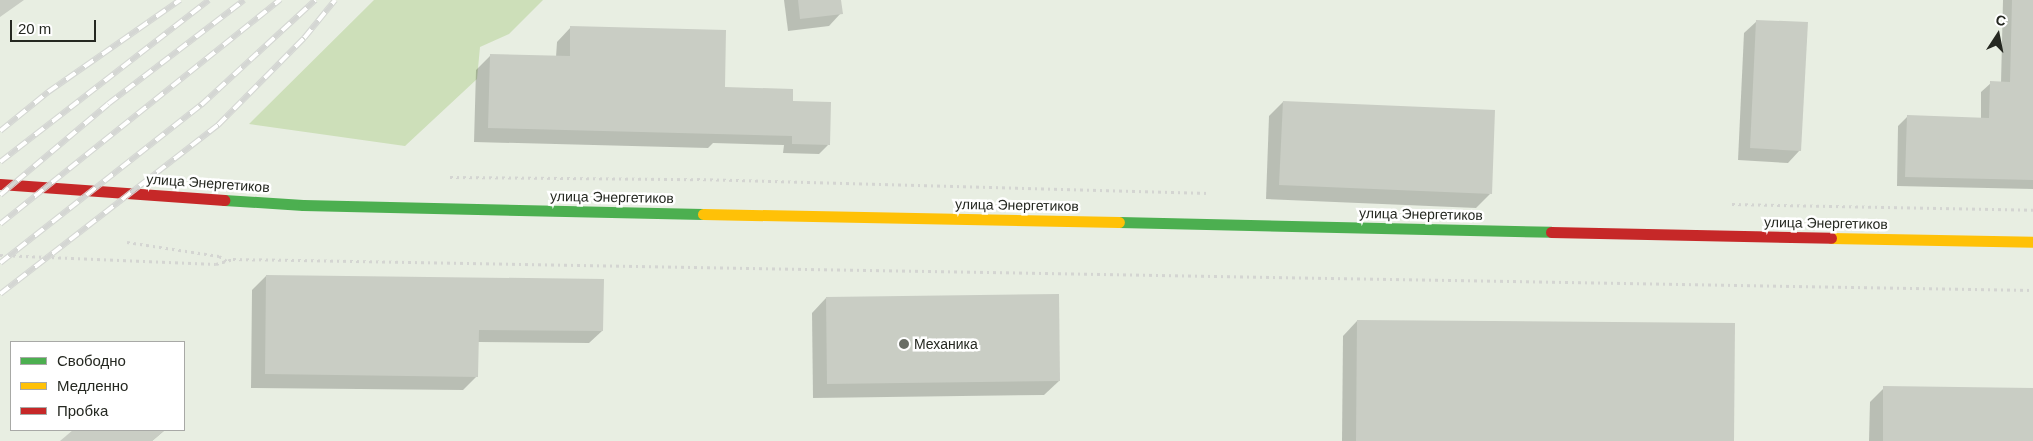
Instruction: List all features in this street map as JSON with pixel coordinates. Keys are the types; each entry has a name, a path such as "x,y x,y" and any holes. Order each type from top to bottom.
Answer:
{"main road":[{"name":"улица Энергетиков","path":"0,184 303,205 2033,242"}],"path":[{"path":"443,177 697,179 1214,193"},
{"path":"1723,204 2033,210"},
{"path":"127,242 219,256 227,261"},
{"path":"0,256 216,264 227,261 2033,290"}],"green space":[{"path":"374,0 543,0 509,34 480,47 477,79 405,146 249,124"}],"building":[{"path":"0,0 24,0 0,17"},
{"path":"798,0 841,0 843,14 800,19"},
{"path":"2012,0 2033,0 2033,180 1905,177 1907,115 1989,118 1990,81 2010,82"},
{"path":"1756,20 1808,22 1801,151 1750,148"},
{"path":"570,26 726,30 725,87 793,89 793,101 831,102 830,145 792,144 792,136 488,128 490,54 570,56"},
{"path":"1283,101 1495,110 1492,194 1279,185"},
{"path":"266,275 604,279 603,331 479,330 478,377 265,374"},
{"path":"1059,294 1060,381 827,384 826,297"},
{"path":"1357,320 1735,323 1734,441 1356,441"},
{"path":"1883,386 2033,388 2033,441 1883,441"},
{"path":"72,431 164,431 152,441 60,441"}],"railway":[{"path":"0,131 48,92 180,0"},
{"path":"0,162 209,0"},
{"path":"0,195 108,104 244,0"},
{"path":"0,224 280,0"},
{"path":"0,263 201,105 315,0"},
{"path":"0,294 218,125 304,38 335,0"}],"traffic: fast":[{"path":"224,200 303,205 703,214"},
{"path":"1119,222 1551,232"}],"traffic: slow":[{"path":"703,214 1119,222"},
{"path":"1831,238 2033,242"}],"traffic: jam":[{"path":"0,184 224,200"},
{"path":"1551,232 1831,238"}],"place":[{"name":"Механика","path":"904,344"}]}
